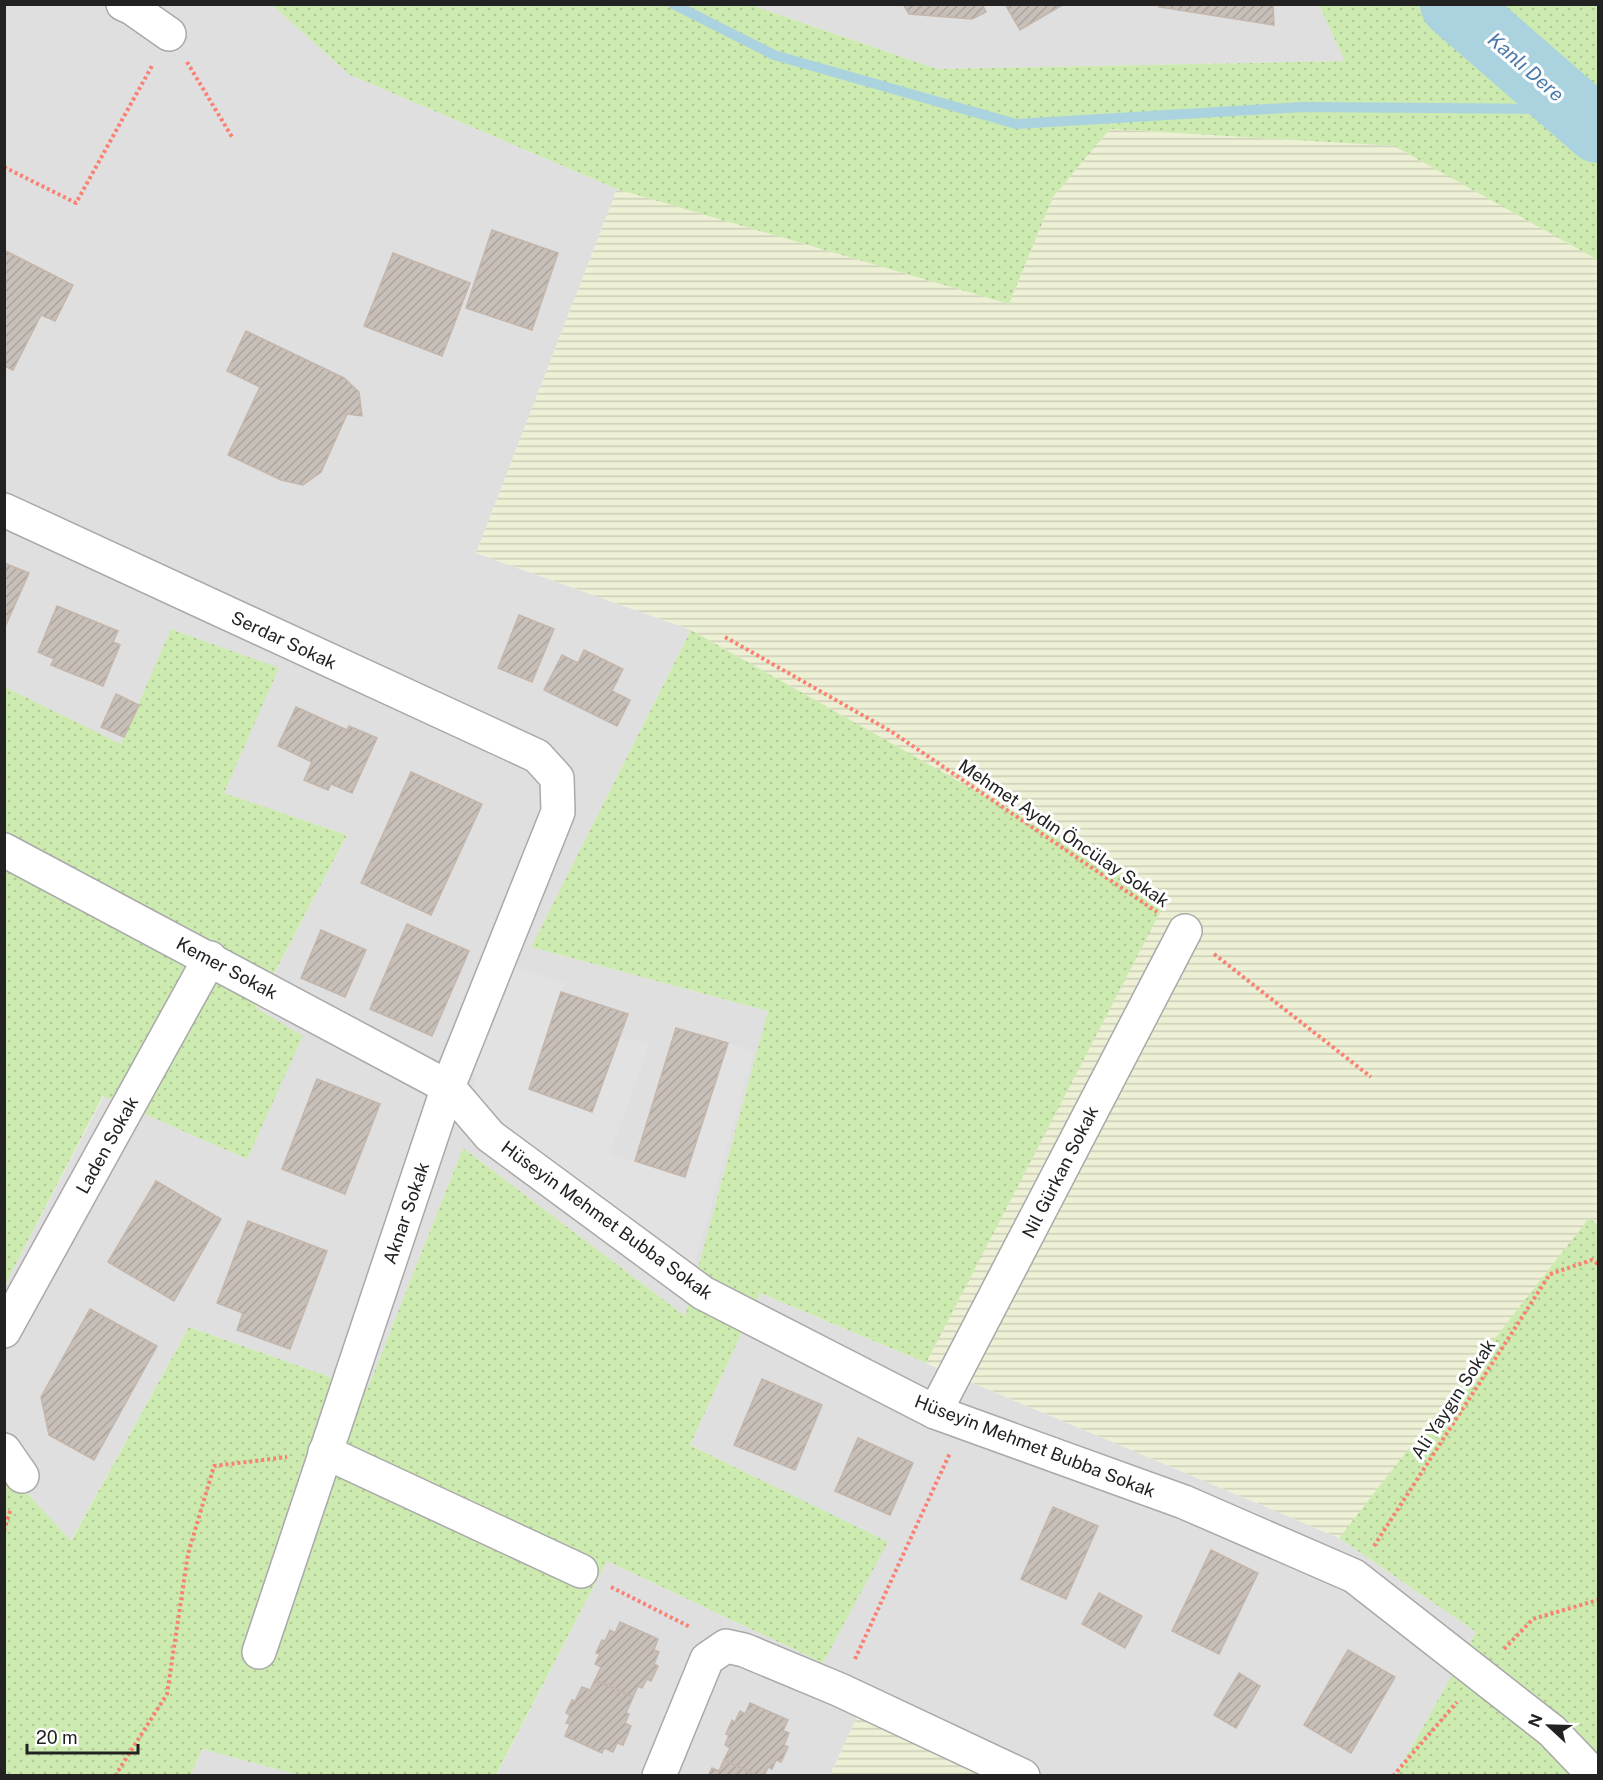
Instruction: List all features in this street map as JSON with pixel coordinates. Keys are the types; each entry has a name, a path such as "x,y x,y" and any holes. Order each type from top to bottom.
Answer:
{"street":[{"path":"123,4 169,34"},
{"name":"Serdar Sokak","path":"4,510 537,756 557,778"},
{"name":"Aknar Sokak","path":"260,1652 448,1087 558,812 557,778"},
{"name":"Kemer Sokak","path":"4,850 448,1087"},
{"name":"Nil Gürkan Sokak","path":"950,1417 1185,932"},
{"name":"Laden Sokak","path":"4,1331 210,958"},
{"name":"Hüseyin Mehmet Bubba Sokak","path":"448,1087 490,1136 703,1293 950,1417 1184,1502 1354,1576 1552,1731 1595,1776"},
{"path":"325,1452 581,1571"},
{"path":"659,1776 707,1659 726,1646 744,1650 840,1690 1023,1776"}],"path":[{"path":"4,167 76,203 169,34 232,137"},
{"name":"Mehmet Aydın Öncülay Sokak","path":"725,637 892,732 1185,932 1371,1077"},
{"name":"Ali Yaygın Sokak","path":"1354,1576 1550,1274 1592,1260 1599,1263"},
{"path":"840,1690 950,1417"},
{"path":"115,1776 167,1694 188,1554 214,1466 325,1452"},
{"path":"581,1571 726,1646"},
{"path":"1393,1776 1480,1675 1533,1619 1599,1600"}],"shaded area":[{"path":"4,5 272,5 350,75 617,189 476,553 691,630 531,947 768,1011 685,1316 463,1148 367,1390 189,1327 70,1542 5,1468 5,1285 104,1096 247,1159 256,1009 347,835 223,793 278,668 171,629 121,745 5,687"},
{"path":"751,5 1319,5 1346,61 937,69"},
{"path":"513,966 565,983 529,1089 592,1112 619,1037 650,1044 610,1154 685,1177 728,1043 754,1051 693,1270 496,1121 482,1105 475,1088 474,1069"},
{"path":"760,1293 1339,1538 1476,1632 1396,1775 985,1775 857,1717 830,1775 496,1776 607,1561 823,1663 887,1542 690,1445"},
{"path":"202,1749 298,1775 191,1776"}],"green space":[{"path":"272,5 751,5 937,69 1345,61 1319,5 1598,5 1598,260 1394,146 1110,129 1053,197 1009,304 617,189 350,75"},
{"path":"1110,129 1394,146 1598,260 1598,1225 1589,1219 1339,1538 926,1363 1166,899 691,630 476,553 617,189 1009,304 1053,197"},
{"path":"171,629 279,668 224,793 347,835 256,1008 303,1036 247,1159 103,1096 5,1285 5,687 121,744"},
{"path":"691,630 1167,899 926,1363 760,1293 690,1445 888,1542 823,1663 607,1561 496,1775 298,1775 202,1749 191,1775 5,1775 4,1468 71,1541 189,1327 367,1390 463,1148 685,1316 768,1011 531,947"},
{"path":"1589,1218 1598,1225 1598,1775 1396,1775 1476,1632 1339,1538"},
{"path":"857,1717 985,1775 830,1776"}],"building":[{"path":"903,4 982,4 986,12 972,19 909,14"},
{"path":"1005,4 1064,4 1020,30"},
{"path":"1160,4 1273,4 1274,25 1159,7"},
{"path":"492,230 558,253 532,330 466,308"},
{"path":"4,250 73,285 55,321 41,315 13,370 4,366"},
{"path":"393,253 470,283 442,356 364,326"},
{"path":"246,331 344,378 359,392 362,416 347,414 321,472 303,485 281,480 228,455 260,387 227,371"},
{"path":"4,563 29,573 5,627 4,627"},
{"path":"57,606 118,631 113,642 120,645 103,686 51,665 54,659 38,652"},
{"path":"519,615 554,629 532,682 498,668"},
{"path":"584,650 623,669 612,691 630,700 617,726 544,690 562,655 578,663"},
{"path":"116,694 139,705 124,737 101,727"},
{"path":"296,707 347,730 349,726 377,738 352,793 331,784 328,790 304,780 312,762 278,746"},
{"path":"411,772 482,804 431,915 361,883"},
{"path":"407,924 469,951 432,1036 370,1009"},
{"path":"321,930 366,950 345,997 301,978"},
{"path":"561,992 628,1014 592,1112 529,1089"},
{"path":"676,1028 728,1043 685,1177 635,1161"},
{"path":"317,1079 380,1104 345,1194 282,1169"},
{"path":"156,1181 221,1219 174,1301 108,1262"},
{"path":"248,1221 327,1251 290,1349 237,1330 243,1313 217,1303"},
{"path":"90,1309 157,1346 94,1460 49,1435 41,1397"},
{"path":"762,1379 822,1405 795,1470 734,1445"},
{"path":"858,1438 913,1463 890,1515 835,1491"},
{"path":"1053,1507 1098,1526 1066,1599 1021,1579"},
{"path":"1211,1550 1258,1573 1219,1654 1172,1631"},
{"path":"1099,1593 1142,1616 1125,1648 1082,1624"},
{"path":"620,1622 658,1639 654,1650 659,1652 654,1664 658,1666 651,1681 647,1679 642,1688 638,1686 633,1697 595,1680 601,1667 595,1664 600,1654 596,1653 602,1640 605,1641 610,1630 615,1633"},
{"path":"1348,1650 1395,1677 1351,1753 1304,1725"},
{"path":"1239,1673 1260,1686 1236,1728 1214,1715"},
{"path":"595,1680 633,1697 626,1713 629,1714 625,1723 631,1726 623,1745 617,1743 613,1752 604,1748 602,1753 565,1736 570,1724 566,1723 570,1715 566,1713 572,1700 575,1701 582,1687 590,1690"},
{"path":"750,1703 788,1720 783,1731 789,1733 784,1745 788,1747 781,1762 776,1760 772,1769 768,1767 764,1776 757,1776 724,1760 730,1748 725,1745 729,1735 726,1734 732,1720 735,1722 740,1711 745,1714"},
{"path":"724,1760 757,1776 708,1776 712,1768 719,1771"}],"waterway":[{"path":"673,4 774,55 1016,124 1303,107 1574,109"},
{"name":"Kanlı Dere","path":"1453,4 1598,130"}]}
